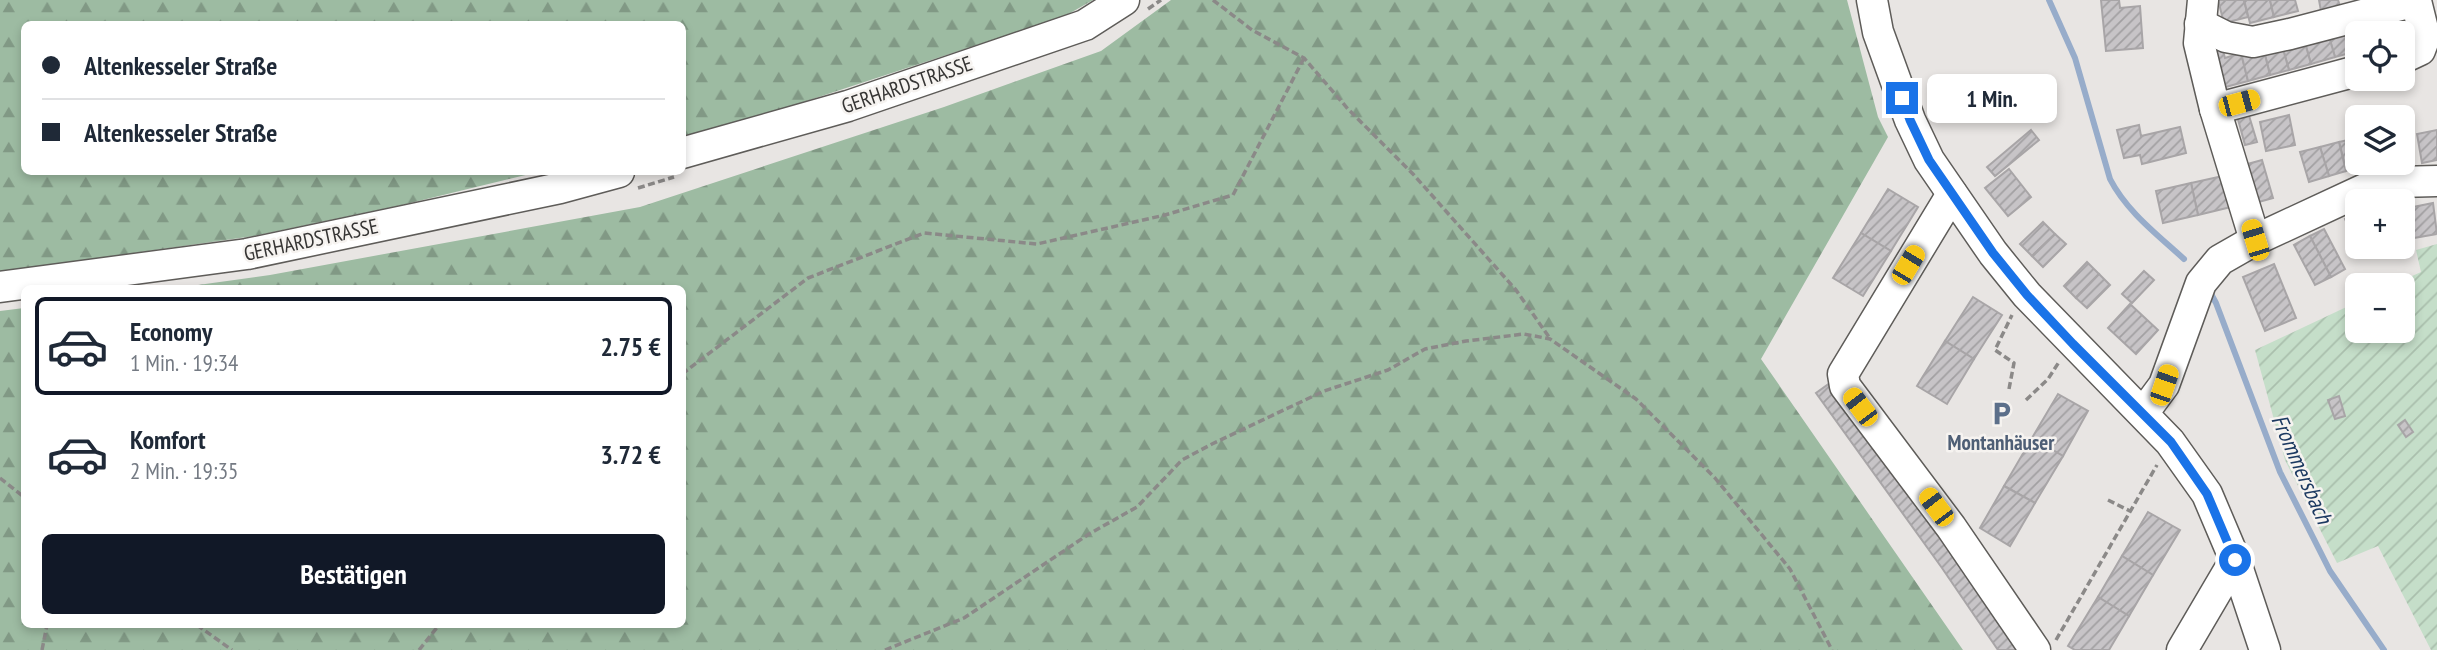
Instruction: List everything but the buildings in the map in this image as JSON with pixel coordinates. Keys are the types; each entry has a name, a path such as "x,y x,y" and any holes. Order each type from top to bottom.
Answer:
{"street":[{"name":"GERHARDSTRASSE","path":"686,152 848,106 1084,25 1124,0"},
{"path":"1872,0 1878,32 1910,120 1929,160 1993,253 2027,295 2073,344 2144,412 2171,442 2207,494 2235,560 2264,650"},
{"path":"2202,12 2226,37 2253,42 2416,1 2425,37 2420,50 2415,52"},
{"path":"2202,12 2199,43 2215,109 2255,240"},
{"path":"2215,109 2345,74"},
{"name":"GERHARDSTRASSE","path":"0,287 247,254 560,188 607,175"},
{"path":"2144,412 2164,385 2201,283 2220,260 2255,240 2369,187 2398,182 2437,181"},
{"path":"1952,194 1843,374 1845,386 2044,648"},
{"path":"2182,650 2235,560"}],"path":[{"path":"1213,0 1252,30 1304,58 1348,109 1413,174 1508,281 1550,339 1636,398 1715,478 1790,569 1832,650"},
{"path":"686,371 808,278 924,233 1037,244 1165,215 1233,195 1304,58"},
{"path":"2009,321 1995,350 2014,363 2009,389"},
{"path":"885,650 964,618 1089,534 1137,507 1182,460 1324,391 1388,370 1425,349 1506,335 1524,334 1550,339"},
{"path":"2026,400 2048,379 2057,365"},
{"path":"2044,648 2161,458"},
{"path":"0,478 21,495"},
{"path":"2108,500 2130,511"},
{"path":"42,650 46,628"},
{"path":"201,628 232,650"},
{"path":"419,650 437,628"}],"green space":[{"path":"0,0 1093,0 1065,16 764,115 686,135 686,21 21,21 21,175 526,175 402,205 254,236 0,272"},
{"path":"1171,0 1847,0 1878,117 1888,137 1761,359 1963,650 0,650 0,311 21,308 21,628 686,628 686,285 198,285 270,275 640,207 944,107 1101,51"},
{"path":"2437,244 2437,650 2431,650 2378,546 2337,563 2285,460 2255,350 2345,308 2345,343 2415,343 2415,275 2421,272 2416,250"}],"waterway":[{"name":"Frommersbach","path":"2049,0 2075,58 2110,179 2134,212 2184,259"},
{"name":"Frommersbach","path":"2210,292 2280,472 2330,571 2384,650"}],"place":[{"name":"Montanhäuser","path":"2001,414"}],"route":[{"path":"1902,98 1929,160 1993,253 2027,295 2073,344 2144,412 2171,442 2207,494 2235,560"}]}
